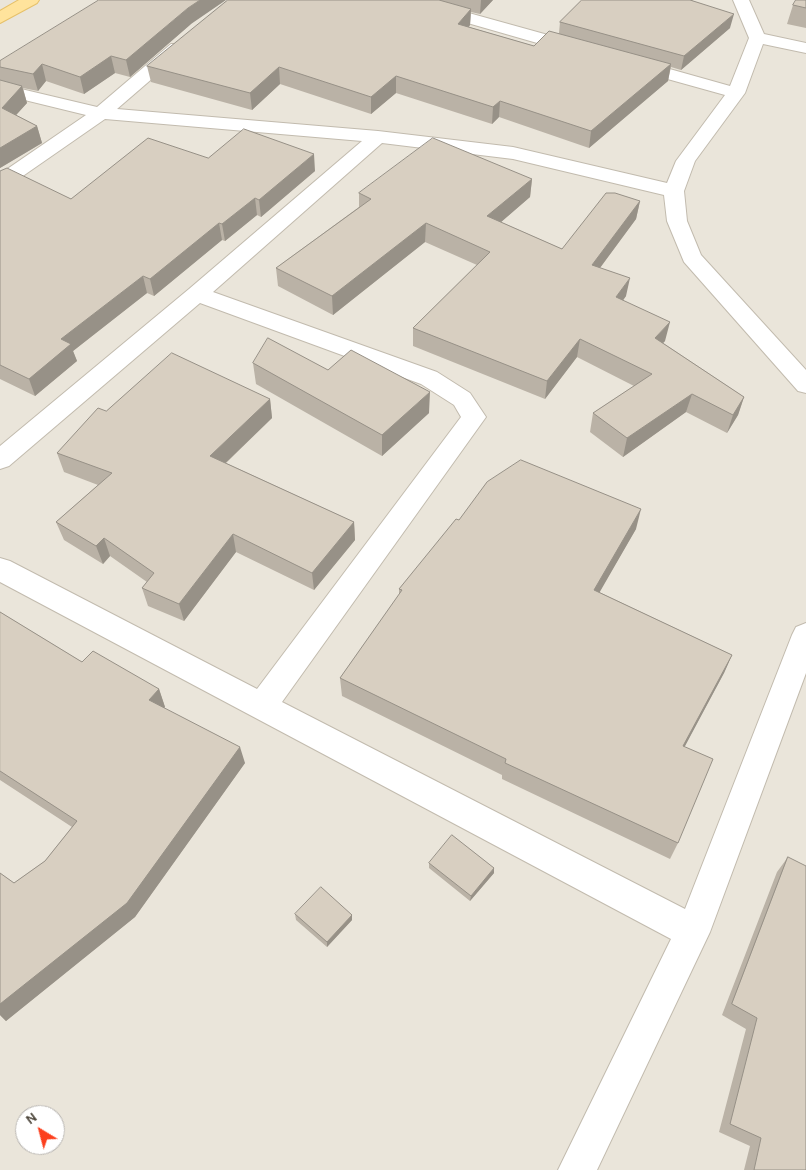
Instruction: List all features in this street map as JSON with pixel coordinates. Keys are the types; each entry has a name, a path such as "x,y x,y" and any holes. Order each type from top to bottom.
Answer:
{"main road":[{"path":"0,18 31,0"}],"street":[{"path":"404,0 593,53"},
{"path":"741,0 757,38 736,93 686,161 674,191 677,221 691,257 806,385"},
{"path":"0,183 101,113 191,36"},
{"path":"757,38 806,48"},
{"path":"622,61 736,93"},
{"path":"0,89 101,113 378,137 513,153 674,191"},
{"path":"0,460 197,294 378,137"},
{"path":"197,294 429,378 462,399 474,417 262,706"},
{"path":"0,569 693,932"},
{"path":"577,1170 693,932 806,635"}],"shaded area":[{"path":"0,0 806,0 806,1170 0,1170"}],"building":[{"path":"99,0 200,0 126,60 111,56 80,77 42,64 33,74 0,67 0,61"},
{"path":"228,0 439,0 471,9 458,24 534,46 549,31 671,64 591,131 500,101 493,107 396,76 371,97 279,67 250,93 147,66"},
{"path":"582,0 690,0 734,14 684,56 560,22"},
{"path":"796,0 806,0 806,8 793,5"},
{"path":"0,80 22,86 2,108 37,126 0,148"},
{"path":"244,129 314,154 259,200 255,198 222,224 219,223 150,279 143,276 61,339 71,344 29,379 0,365 0,171 7,168 71,199 148,138 208,158"},
{"path":"433,138 532,179 487,216 562,249 606,193 615,193 640,201 592,265 630,278 616,297 670,322 655,338 744,397 733,415 692,394 627,438 593,413 652,374 580,339 547,381 413,328 490,252 426,223 332,296 276,268 371,199 359,193"},
{"path":"268,338 328,370 351,350 430,392 382,435 253,363"},
{"path":"172,353 270,399 210,456 354,522 312,573 233,534 179,604 142,588 154,573 104,538 96,546 56,522 112,473 57,453 98,408 106,411"},
{"path":"521,460 641,509 594,590 732,655 683,746 713,759 678,843 505,763 506,759 340,678 402,590 399,589 456,519 459,520 487,482"},
{"path":"0,612 82,662 93,651 159,689 149,700 240,747 127,903 0,1004 0,873 14,883 45,861 77,821 0,771"},
{"path":"452,835 494,868 471,896 429,863"},
{"path":"788,857 806,866 806,1170 754,1170 761,1138 730,1124 757,1018 732,1004"},
{"path":"321,887 352,915 327,942 295,914"}]}
